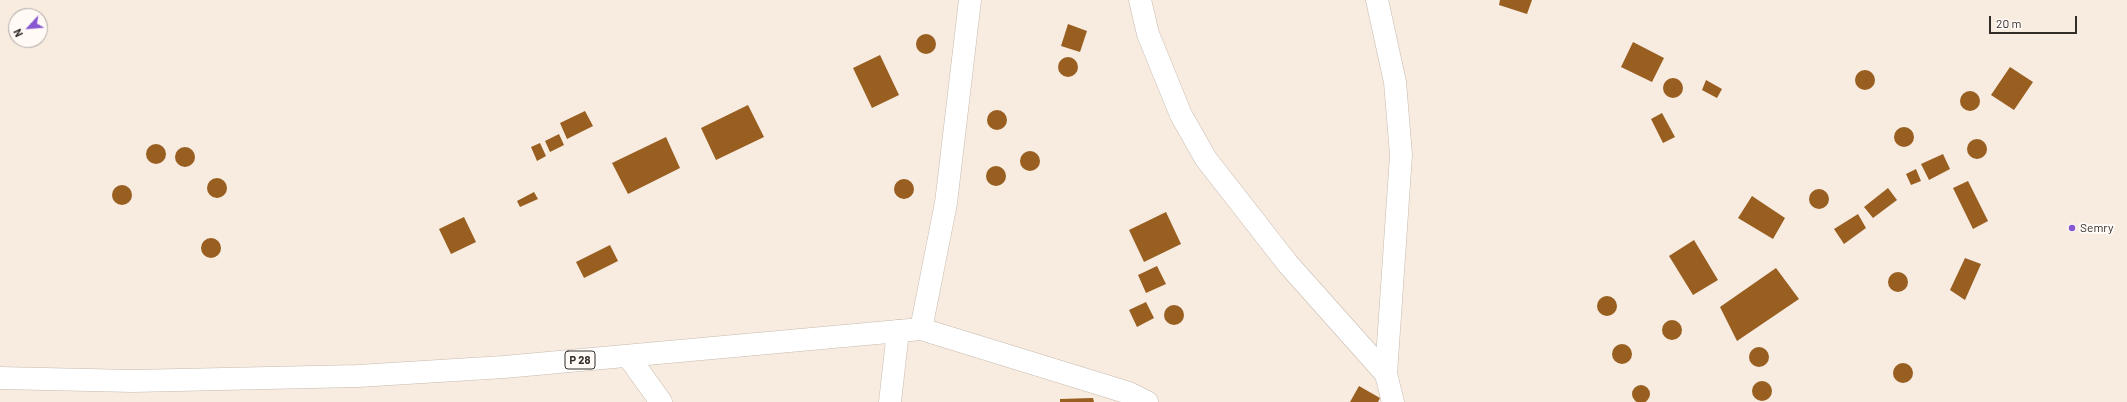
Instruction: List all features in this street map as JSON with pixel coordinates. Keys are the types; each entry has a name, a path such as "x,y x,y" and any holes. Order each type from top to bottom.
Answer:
{"street":[{"path":"921,329 946,203 970,0"},
{"path":"1140,0 1148,34 1181,115 1206,158 1288,264 1386,374"},
{"path":"1377,0 1395,82 1401,155 1386,374 1393,402"},
{"name":"P 28","path":"0,378 134,381 358,376 504,367 921,329 1128,393 1147,402"},
{"path":"890,402 898,331"},
{"path":"628,356 661,402"}],"building":[{"path":"1500,0 1532,0 1527,14 1499,5"},
{"path":"1068,24 1087,31 1080,52 1061,46"},
{"path":"926,34 933,37 936,44 933,51 926,54 919,51 916,44 919,37"},
{"path":"1633,42 1664,58 1652,82 1621,67"},
{"path":"880,55 899,95 872,108 853,68"},
{"path":"1068,57 1075,60 1078,67 1075,74 1068,77 1061,74 1058,67 1061,60"},
{"path":"2010,67 2033,82 2014,110 1991,95"},
{"path":"1865,70 1872,73 1875,80 1872,87 1865,90 1858,87 1855,80 1858,73"},
{"path":"1673,78 1680,81 1683,88 1680,95 1673,98 1666,95 1663,88 1666,81"},
{"path":"1706,80 1722,89 1717,98 1702,90"},
{"path":"1970,91 1977,94 1980,101 1977,108 1970,111 1963,108 1960,101 1963,94"},
{"path":"748,105 764,137 716,160 701,128"},
{"path":"997,110 1004,113 1007,120 1004,127 997,130 990,127 987,120 990,113"},
{"path":"585,111 593,126 567,139 560,123"},
{"path":"1662,113 1675,137 1663,143 1651,119"},
{"path":"1904,127 1911,130 1914,137 1911,144 1904,147 1897,144 1894,137 1897,130"},
{"path":"559,134 564,145 550,152 545,141"},
{"path":"666,137 680,168 628,194 612,163"},
{"path":"1977,139 1984,142 1987,149 1984,156 1977,159 1970,156 1967,149 1970,142"},
{"path":"540,143 546,156 537,161 531,147"},
{"path":"156,144 163,147 166,154 163,161 156,164 149,161 146,154 149,147"},
{"path":"185,147 192,150 195,157 192,164 185,167 178,164 175,157 178,150"},
{"path":"1030,151 1037,154 1040,161 1037,168 1030,171 1023,168 1020,161 1023,154"},
{"path":"1943,154 1950,169 1929,180 1921,164"},
{"path":"996,166 1003,169 1006,176 1003,183 996,186 989,183 986,176 989,169"},
{"path":"1916,169 1921,181 1911,185 1906,174"},
{"path":"217,178 224,181 227,188 224,195 217,198 210,195 207,188 210,181"},
{"path":"904,179 911,182 914,189 911,196 904,199 897,196 894,189 897,182"},
{"path":"1968,181 1988,221 1973,229 1953,188"},
{"path":"122,185 129,188 132,195 129,202 122,205 115,202 112,195 115,188"},
{"path":"1888,188 1897,200 1873,218 1864,207"},
{"path":"1819,189 1826,192 1829,199 1826,206 1819,209 1812,206 1809,199 1812,192"},
{"path":"534,192 538,199 520,207 517,201"},
{"path":"1752,196 1785,218 1773,239 1738,218"},
{"path":"1166,212 1181,244 1144,262 1129,230"},
{"path":"1858,214 1866,228 1844,244 1834,229"},
{"path":"464,217 476,242 451,254 439,229"},
{"path":"211,238 218,241 221,248 218,255 211,258 204,255 201,248 204,241"},
{"path":"1694,240 1718,280 1693,295 1669,256"},
{"path":"610,245 618,261 584,278 576,262"},
{"path":"1965,258 1981,264 1965,300 1950,290"},
{"path":"1157,266 1166,284 1146,293 1138,275"},
{"path":"1776,268 1799,299 1737,341 1720,307"},
{"path":"1898,272 1905,275 1908,282 1905,289 1898,292 1891,289 1888,282 1891,275"},
{"path":"1607,296 1614,299 1617,306 1614,313 1607,316 1600,313 1597,306 1600,299"},
{"path":"1146,302 1154,318 1137,327 1129,310"},
{"path":"1174,305 1181,308 1184,315 1181,322 1174,325 1167,322 1164,315 1167,308"},
{"path":"1672,320 1679,323 1682,330 1679,337 1672,340 1665,337 1662,330 1665,323"},
{"path":"1622,344 1629,347 1632,354 1629,361 1622,364 1615,361 1612,354 1615,347"},
{"path":"1759,347 1766,350 1769,357 1766,364 1759,367 1752,364 1749,357 1752,350"},
{"path":"1903,363 1910,366 1913,373 1910,380 1903,383 1896,380 1893,373 1896,366"},
{"path":"1762,381 1769,384 1772,391 1769,398 1762,401 1755,398 1752,391 1755,384"},
{"path":"1637,385 1645,385 1650,390 1648,401 1645,403 1637,403 1632,398 1632,390"},
{"path":"1359,386 1380,398 1378,402 1350,402"},
{"path":"1093,398 1094,402 1060,402 1060,399"}],"place":[{"name":"Semry","path":"2072,228"}]}
